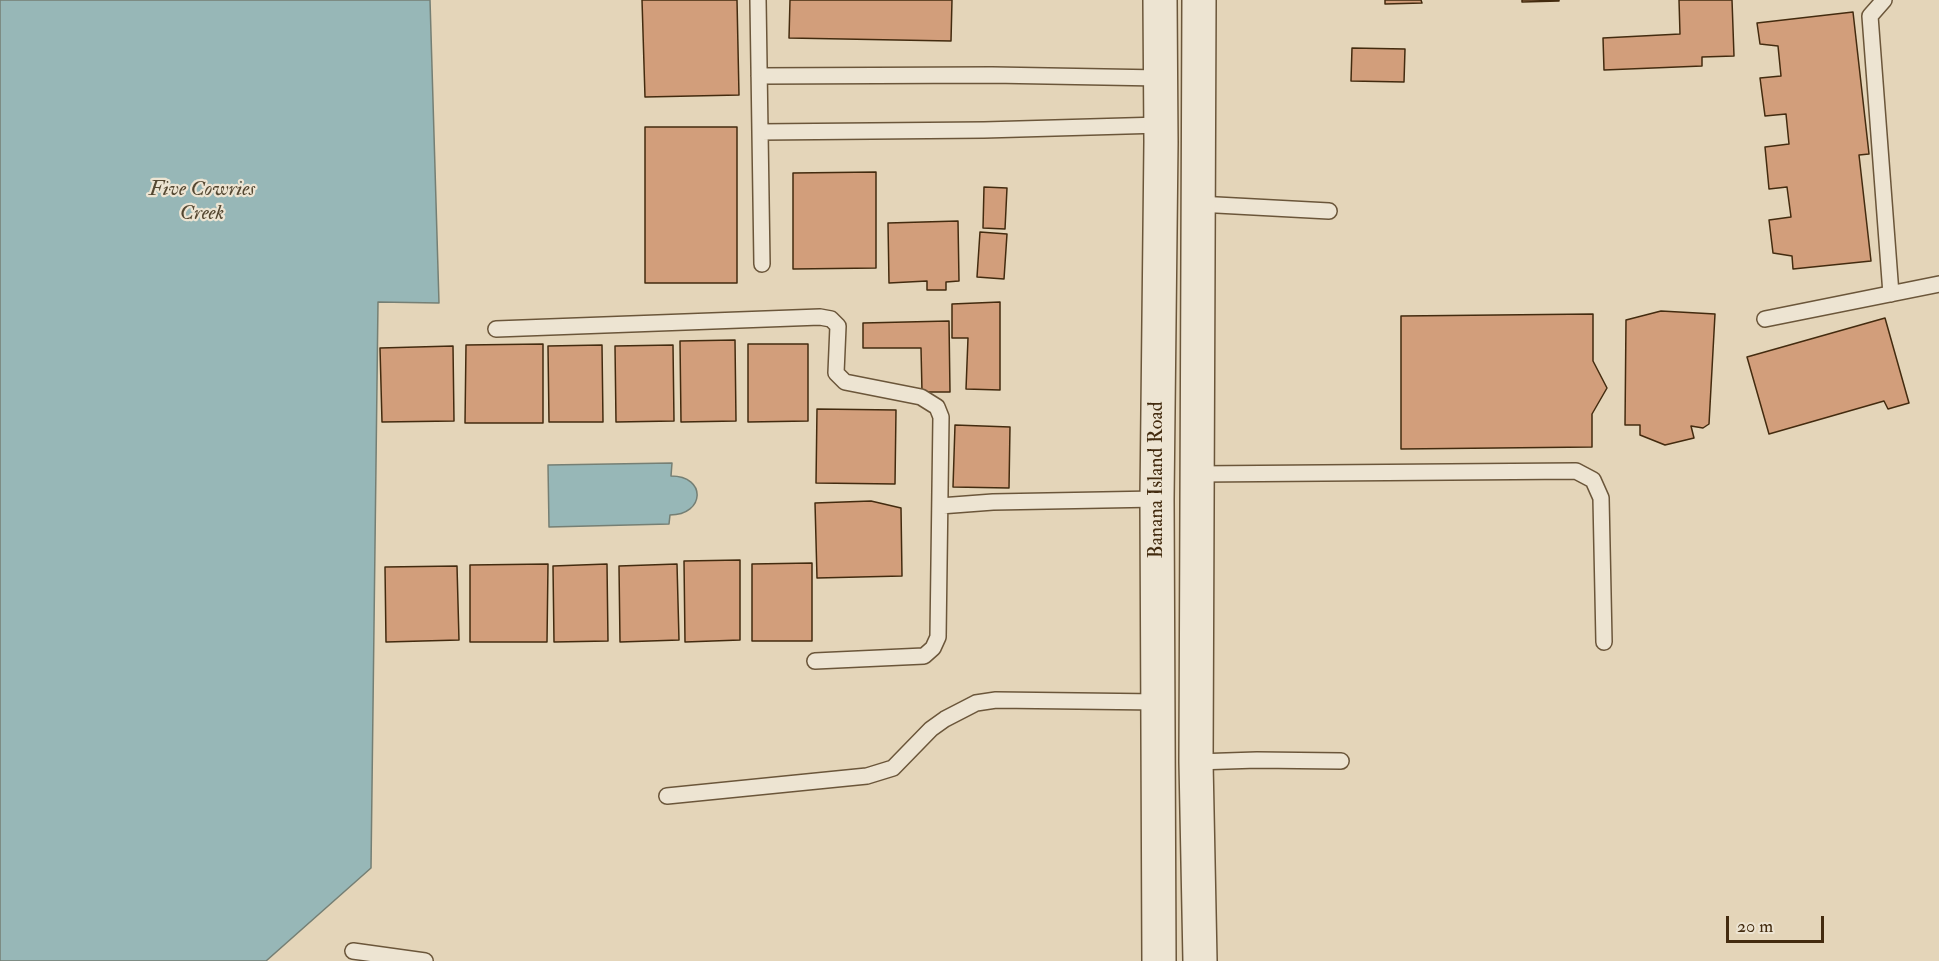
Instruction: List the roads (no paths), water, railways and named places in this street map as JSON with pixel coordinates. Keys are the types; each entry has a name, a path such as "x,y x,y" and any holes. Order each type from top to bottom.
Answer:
{"street":[{"name":"Banana Island Road","path":"1159,961 1156,499 1161,125 1160,0"},
{"name":"Banana Island Road","path":"1199,0 1196,762 1200,961"}],"lane":[{"path":"759,0 762,264"},
{"path":"1884,0 1870,16 1891,294"},
{"path":"759,76 992,75 1160,78"},
{"path":"760,132 984,130 1161,125"},
{"path":"1198,204 1329,211"},
{"path":"1765,319 1939,284"},
{"path":"496,328 820,317 831,319 838,326 836,373 844,382 921,397 937,407 941,417 938,637 933,648 924,656 815,662"},
{"path":"1197,474 1576,471 1593,480 1601,498 1604,642"},
{"path":"940,506 993,502 1156,499"},
{"path":"667,796 867,777 892,768 938,724 976,703 996,700 1159,702"},
{"path":"1196,762 1341,761"},
{"path":"353,951 425,961"}],"water":[{"name":"Five Cowries Creek","path":"0,0 430,0 439,303 378,302 371,868 266,961 0,961"},
{"path":"672,463 671,476 691,482 696,488 697,496 690,509 670,515 669,524 549,527 548,465"}]}
